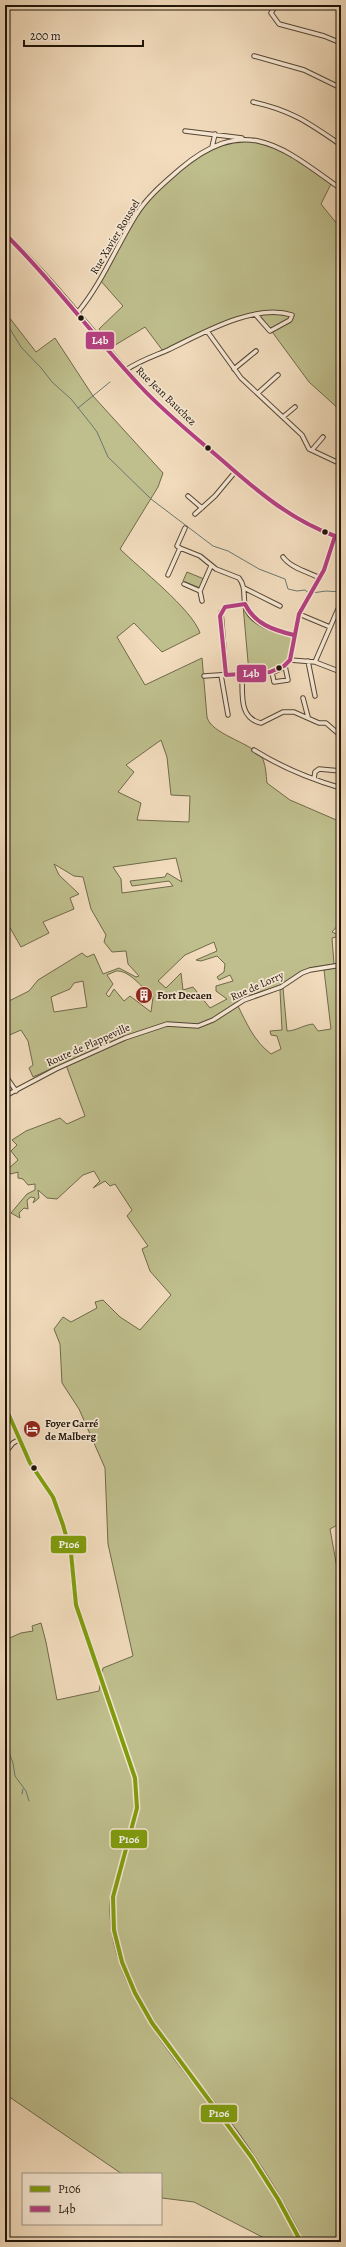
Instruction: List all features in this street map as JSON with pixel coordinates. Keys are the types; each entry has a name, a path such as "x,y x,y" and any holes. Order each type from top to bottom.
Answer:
{"street":[{"path":"276,5 271,13 279,24 324,36 341,43"},
{"path":"254,56 304,70 341,88"},
{"path":"253,102 276,107 299,116 341,145"},
{"path":"185,131 215,134 246,140"},
{"path":"212,147 215,134"},
{"name":"Rue Xavier Roussel","path":"78,312 100,280 142,207 190,161 212,147 228,141 246,140 262,142 285,150 341,189"},
{"name":"Rue Jean Bauchez","path":"5,234 32,261 78,312 147,393 259,492 318,530 341,538"},
{"path":"126,370 227,323 256,315 292,315 290,320 270,330 256,315"},
{"path":"207,331 234,369 302,435 308,447 341,464"},
{"path":"234,369 256,351"},
{"path":"258,393 278,375"},
{"path":"284,417 296,407"},
{"path":"312,450 323,437"},
{"path":"195,514 215,496 235,472"},
{"path":"188,496 202,508"},
{"path":"185,528 177,546 200,556 211,566 239,578 244,588 245,604 251,615 264,625 294,636"},
{"path":"204,676 272,672 285,666 290,660 299,614 320,578 335,536"},
{"path":"168,575 180,548"},
{"path":"283,557 287,562 297,568 320,578"},
{"path":"202,601 200,591 211,566"},
{"path":"184,584 200,591"},
{"path":"244,588 280,606"},
{"path":"226,675 220,612 228,606 245,604"},
{"path":"315,662 338,609"},
{"path":"299,614 330,627"},
{"path":"290,660 308,660 341,672"},
{"path":"308,660 315,696"},
{"path":"272,672 274,682 288,680 285,666"},
{"path":"242,674 244,709 250,719 261,723 283,712 289,711 326,724 341,736"},
{"path":"221,675 228,715"},
{"path":"303,698 308,717"},
{"path":"254,750 276,763 314,779 341,788"},
{"path":"314,779 316,770 341,771"},
{"name":"Rue de Lorry","path":"183,1025 198,1026 206,1023 244,1000 281,987 310,970 341,965"},
{"name":"Route de Plappeville","path":"5,1096 56,1069 125,1038 167,1024 183,1025"},
{"path":"5,1075 16,1091"},
{"path":"5,1406 32,1466 53,1497 64,1525 71,1553 76,1605 135,1778 138,1798 134,1822 113,1897 113,1920 122,1962 150,2019 268,2180 301,2242"},
{"path":"5,1453 13,1443 20,1439"}],"green space":[{"path":"246,140 285,150 332,182 321,204 341,229 341,411 309,382 259,314 213,327 163,351 145,327 112,347 99,329 123,306 100,280 142,207 177,172 212,147"},
{"path":"5,312 36,352 55,338 93,396 163,473 158,487 120,549 187,612 200,633 162,652 134,623 117,637 145,685 202,658 207,717 210,723 215,728 248,746 261,756 265,766 267,783 290,800 341,822 341,922 332,932 341,936 332,938 334,964 309,968 280,985 240,1000 223,1013 238,1006 255,1038 271,1054 281,1049 277,1036 271,1035 270,1031 282,1030 280,990 283,988 287,1031 313,1024 318,1031 331,1029 324,970 341,967 341,1523 330,1529 341,1590 341,2242 272,2242 194,2202 162,2198 162,2173 121,2173 5,2094 5,1697 8,1694 5,1688 5,1640 21,1633 33,1631 32,1626 41,1623 57,1700 99,1691 103,1668 133,1656 108,1544 105,1468 79,1409 62,1383 60,1344 54,1329 63,1317 71,1322 97,1308 95,1302 103,1300 120,1317 140,1330 171,1295 150,1271 142,1249 148,1246 127,1216 132,1210 115,1184 110,1186 105,1181 93,1188 100,1181 94,1171 83,1175 57,1199 47,1198 38,1190 39,1198 33,1203 35,1198 31,1197 27,1200 28,1209 24,1208 19,1213 20,1218 11,1213 27,1194 35,1190 35,1184 28,1185 23,1179 18,1178 18,1172 11,1174 7,1170 18,1160 11,1151 17,1145 12,1140 26,1131 60,1118 67,1124 85,1116 66,1065 55,1067 33,1077 29,1068 33,1065 28,1041 21,1030 5,1037 5,1003 29,991 38,980 82,953 87,957 94,954 103,974 119,968 136,977 139,976 128,964 126,951 112,952 104,942 106,935 91,909 83,877 74,876 54,864 59,875 79,894 70,898 74,909 43,922 49,933 21,947 5,919","holes":["161,740 167,757 171,795 190,796 189,822 137,820 141,803 118,792 134,772 126,765","176,858 182,882 167,873 165,877 130,881 132,886 169,881 173,886 122,893 121,879 113,867","214,942 217,951 196,960 201,961 217,956 225,964 224,972 217,977 219,980 230,975 233,981 216,986 216,991 227,999 210,1008 193,987 183,990 181,973 166,988 158,981 185,955","116,971 121,972 136,981 153,997 151,1012 130,996 124,1001 114,989 109,997 106,994 113,984 107,975","83,981 87,1007 54,1012 51,997 70,989 74,983"]},
{"path":"187,572 204,579 200,588 183,581"},
{"path":"243,605 260,623 294,635 290,660 282,669 249,673"}],"waterway":[{"path":"5,321 21,347 52,382 71,399 91,424 97,432 108,457 151,499 213,546 228,551 259,569 285,579 288,589 297,591 305,590 309,593"},
{"path":"78,408 110,382"},
{"path":"312,593 326,591 341,592"},
{"path":"5,1743 13,1763 15,1776 26,1791 29,1801"},
{"path":"22,1794 23,1789"}],"transit line":[{"name":"L4b","path":"5,234 40,271 123,367 170,415 275,504 304,522 335,536"},
{"name":"L4b","path":"294,635 265,625 254,617 245,604 225,607 220,616 226,675 270,672 284,666 290,660 299,614 324,570 335,536"},
{"name":"P106","path":"5,1406 30,1463 53,1497 63,1525 71,1553 76,1605 135,1778 137,1808 113,1897 114,1930 122,1962 135,1993 152,2023 252,2158 278,2199 301,2242"}],"place":[{"name":"Fort Decaen","path":"144,995"},
{"name":"Foyer Carré de Malberg","path":"32,1429"}]}
